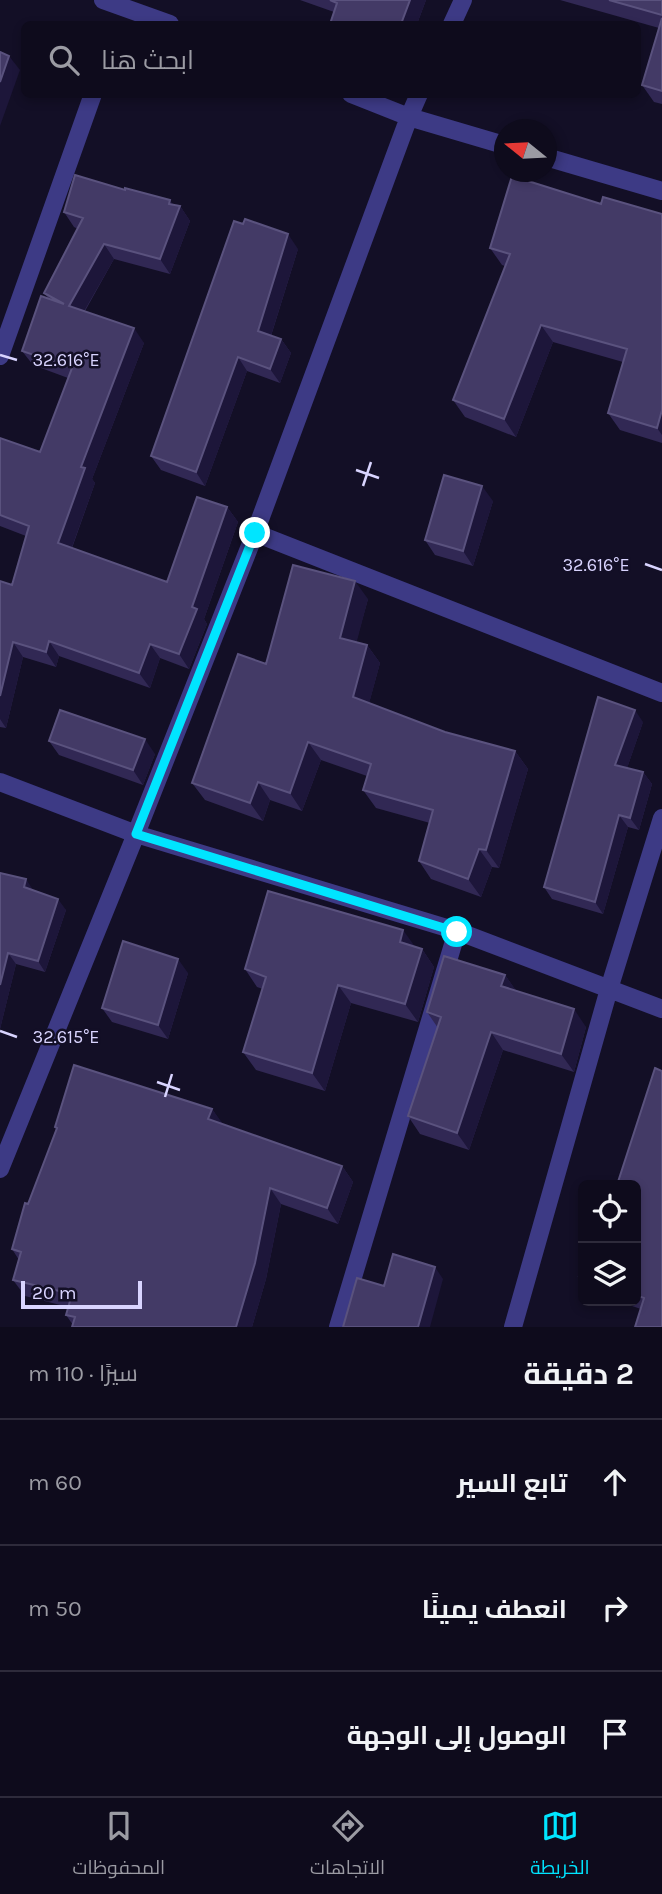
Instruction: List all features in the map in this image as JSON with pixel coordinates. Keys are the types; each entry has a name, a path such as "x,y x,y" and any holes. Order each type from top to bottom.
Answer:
{"street":[{"path":"103,0 125,3 164,21"},
{"path":"453,21 463,0"},
{"path":"119,21 125,3"},
{"path":"0,356 92,98"},
{"path":"361,98 408,117 494,142"},
{"path":"0,1169 255,533 417,98"},
{"path":"557,160 662,191"},
{"path":"255,533 662,693"},
{"path":"0,782 136,834 457,932 662,1009"},
{"path":"513,1327 609,989 662,818"},
{"path":"338,1327 457,932"}],"building":[{"path":"330,0 410,0 402,21 331,21 337,3"},
{"path":"609,0 662,0 662,15"},
{"path":"662,18 662,91 642,85"},
{"path":"0,52 9,56 0,82"},
{"path":"75,175 170,200 169,204 180,206 160,259 104,244 69,306 134,328 81,467 85,468 58,543 167,582 197,497 227,507 192,607 197,609 179,654 150,644 139,673 49,641 46,652 13,642 0,696 0,581 12,585 29,526 0,515 0,438 40,452 72,368 22,351 41,296 64,304 44,293 83,218 64,212"},
{"path":"510,182 531,182 601,204 603,197 662,214 662,410 657,428 608,413 627,349 541,325 504,419 453,400 510,254 490,248"},
{"path":"245,219 288,234 258,331 281,339 270,369 238,357 196,472 151,456 234,221 243,224"},
{"path":"444,475 482,486 463,551 425,540"},
{"path":"293,565 355,581 340,638 367,645 353,697 445,732 515,751 486,850 479,849 468,879 419,861 433,810 363,790 371,764 308,742 290,793 258,782 250,803 192,783 238,654 266,664"},
{"path":"598,697 635,710 615,765 643,772 630,818 619,815 595,902 544,887"},
{"path":"60,710 145,739 133,770 49,741"},
{"path":"0,873 26,879 24,887 58,899 38,961 8,953 0,985"},
{"path":"268,891 403,930 400,942 422,949 405,1004 338,985 312,1073 243,1052 266,977 245,969"},
{"path":"123,941 178,959 158,1025 102,1008"},
{"path":"444,956 505,975 501,986 574,1009 561,1054 491,1032 457,1133 408,1116 441,1017 427,1012"},
{"path":"74,1065 212,1109 208,1119 342,1166 327,1208 270,1188 255,1263 236,1327 72,1327 75,1317 66,1315 72,1294 13,1280 21,1252 12,1249 25,1203 28,1204 57,1128 55,1127"},
{"path":"655,1068 662,1071 662,1327 635,1327 644,1298 641,1297 641,1180 619,1180"},
{"path":"393,1254 435,1267 418,1327 343,1327 357,1278 384,1286"}],"route":[{"path":"255,533 136,834 457,932"}]}
